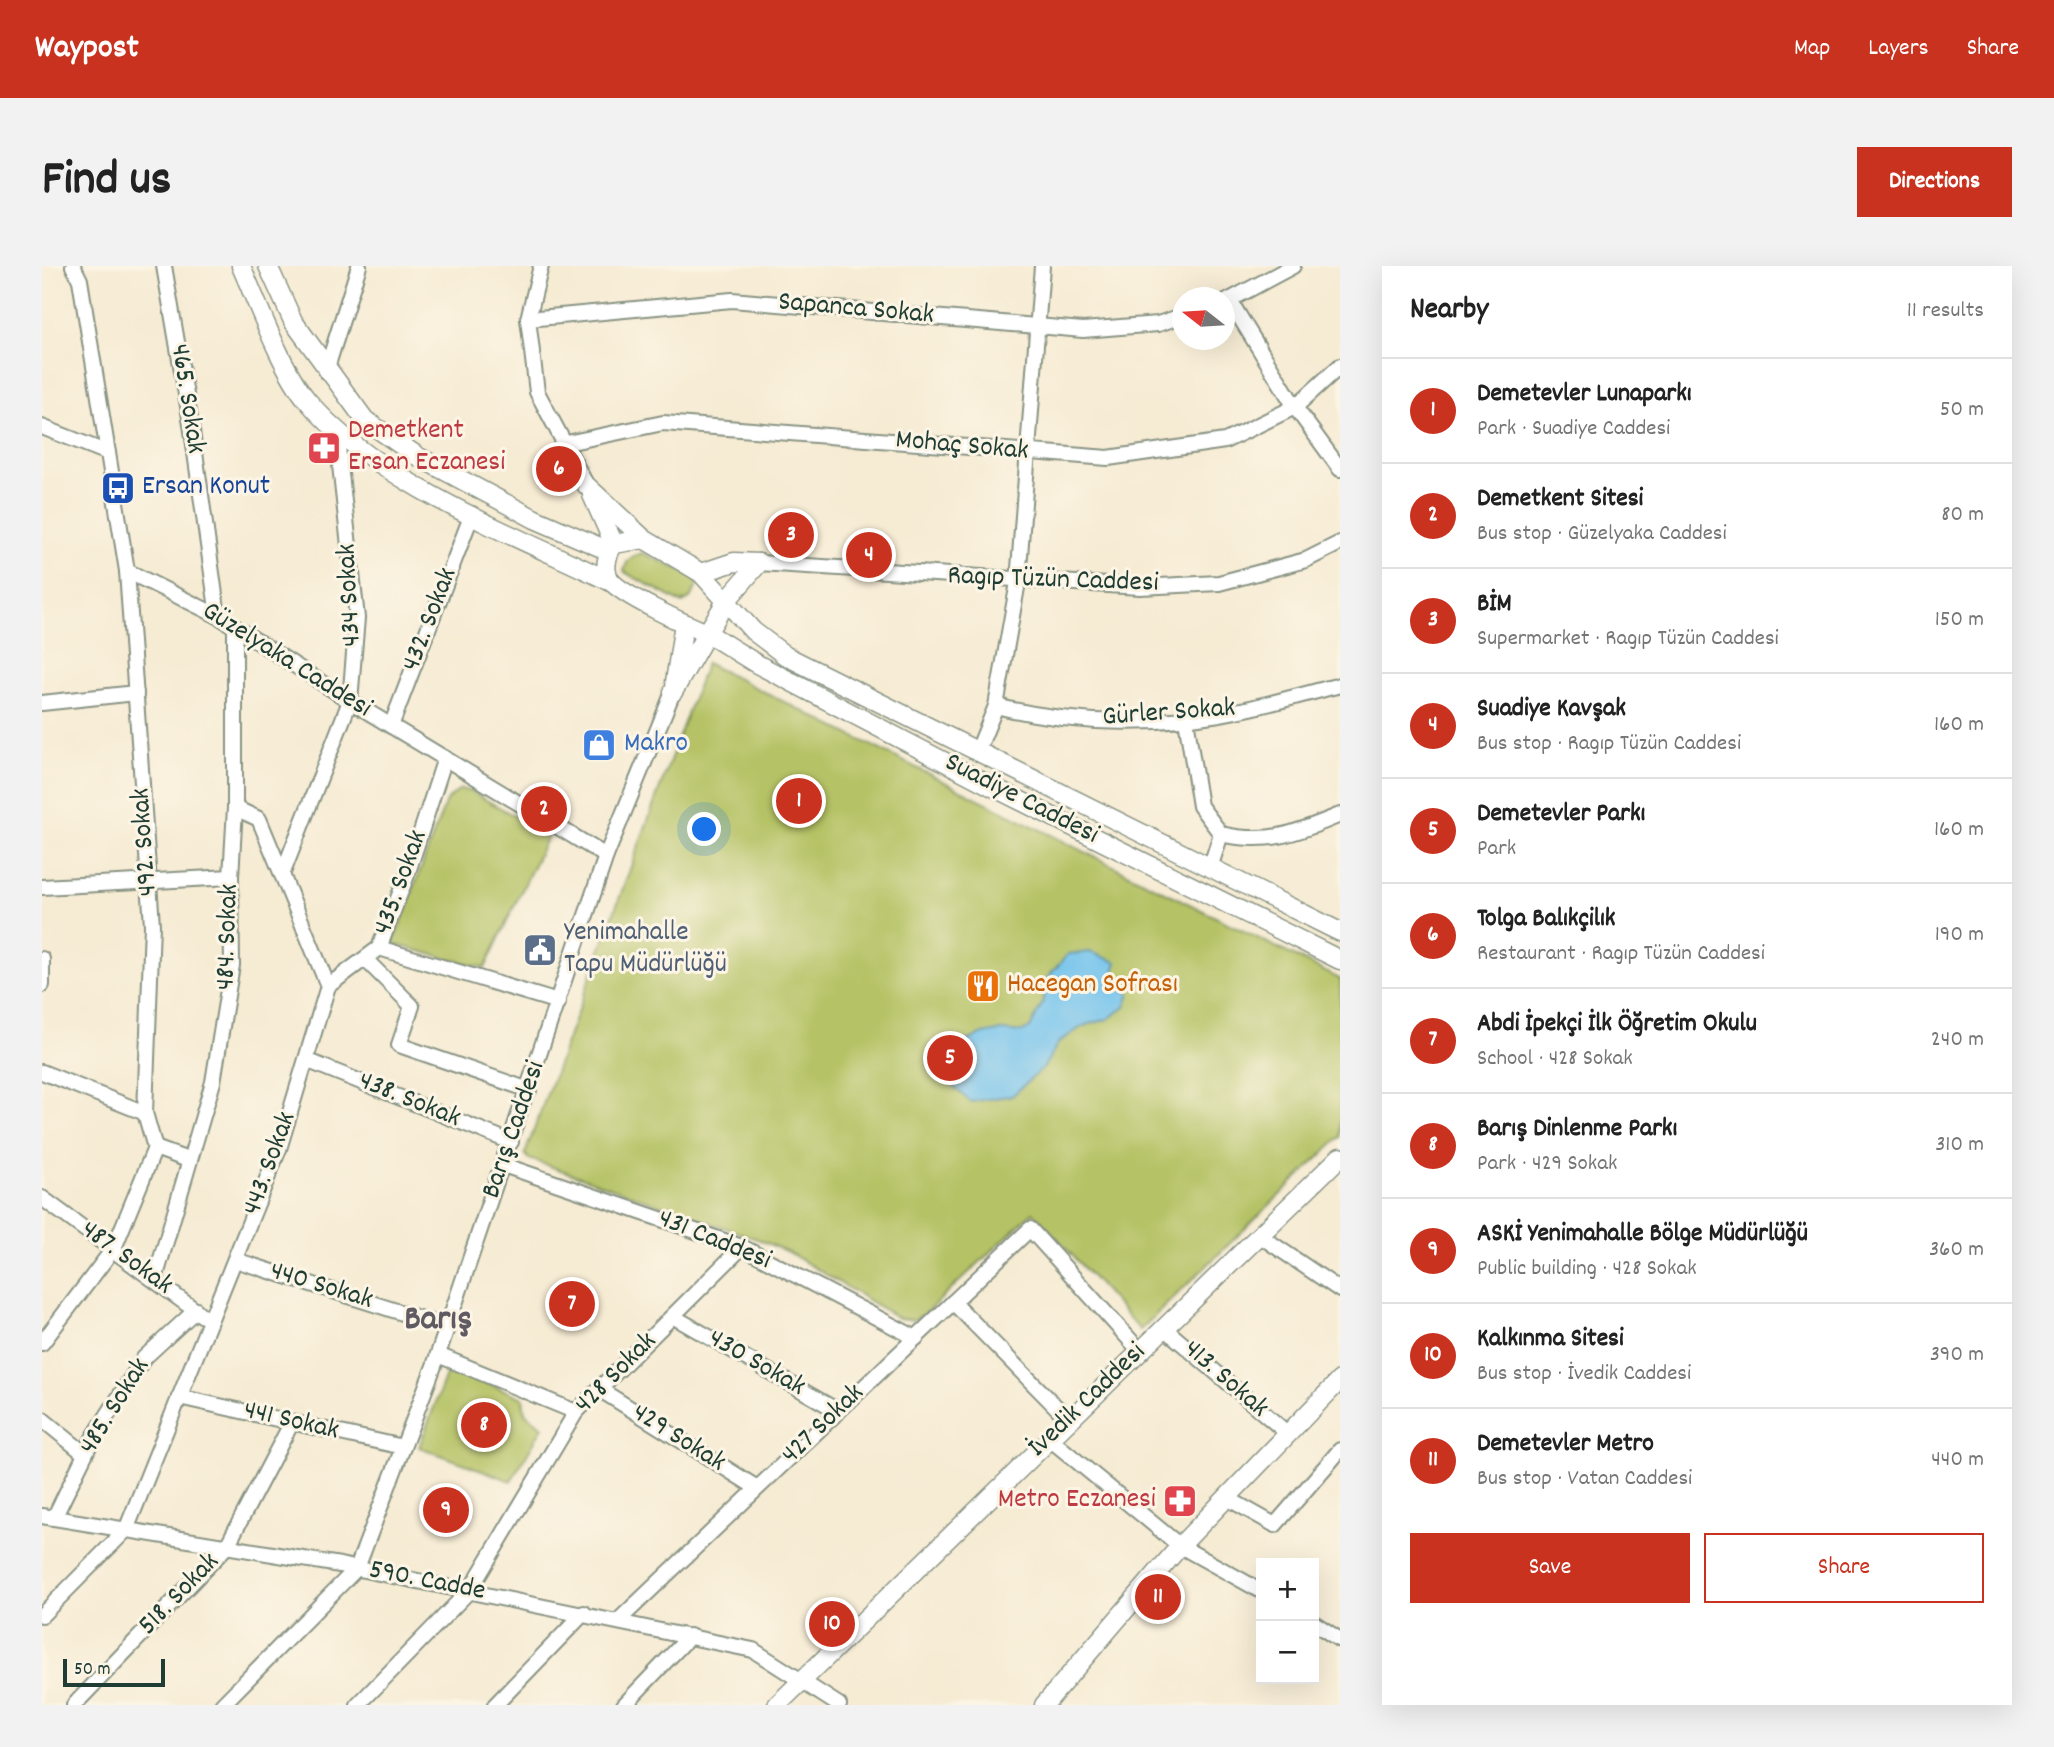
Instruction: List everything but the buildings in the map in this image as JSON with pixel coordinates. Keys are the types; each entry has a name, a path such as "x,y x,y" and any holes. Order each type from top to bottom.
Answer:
{"main road":[{"name":"Suadiye Caddesi","path":"241,266 270,333 306,398 336,429 402,478 611,582 707,633 757,664 979,779 1340,961"},
{"path":"268,266 293,321 326,371 365,420 417,456 535,519 611,547 644,539"},
{"path":"587,486 611,547 607,573 611,582"},
{"path":"587,486 644,539"},
{"name":"Suadiye Caddesi","path":"644,539 702,573 753,631 786,656 1340,932"},
{"name":"Ragıp Tüzün Caddesi","path":"702,573 734,562 759,563"},
{"path":"707,633 727,600 759,563"},
{"name":"Barış Caddesi","path":"673,692 684,623"},
{"name":"Barış Caddesi","path":"673,692 707,633"},
{"name":"İvedik Caddesi","path":"777,1705 1340,1157"},
{"path":"1044,1705 1180,1546 1340,1380"}],"street":[{"path":"74,266 80,279 127,571"},
{"name":"465. Sokak","path":"163,266 191,424 218,616"},
{"path":"326,371 359,266"},
{"path":"541,266 528,319 537,392 562,444 587,486"},
{"path":"978,750 996,706 1018,582 1042,266"},
{"path":"1235,298 1293,266"},
{"name":"Sapanca Sokak","path":"528,319 732,300 1083,330 1158,324 1172,319"},
{"path":"1235,314 1295,407 1340,469"},
{"name":"Mohaç Sokak","path":"562,444 663,423 1108,458 1225,441 1295,407 1340,366"},
{"path":"42,427 108,453"},
{"name":"434 Sokak","path":"282,875 350,701 357,618 336,429"},
{"name":"432. Sokak","path":"391,726 472,514"},
{"name":"Ragıp Tüzün Caddesi","path":"759,563 1018,582 1140,587 1219,583 1306,560 1340,543"},
{"name":"Güzelyaka Caddesi","path":"127,571 218,616 350,701 606,856"},
{"name":"492. Sokak","path":"127,571 152,925 145,1113 155,1148"},
{"name":"484. Sokak","path":"155,1279 213,1082 232,965 230,877 235,808 234,627"},
{"name":"Gürler Sokak","path":"996,706 1033,715 1101,721 1186,719 1245,710 1340,685"},
{"name":"Barış Caddesi","path":"357,1568 438,1355 606,856 673,692"},
{"path":"42,703 136,693"},
{"path":"1186,719 1200,806 1221,834 1248,840 1290,835 1340,815"},
{"name":"435. Sokak","path":"328,986 379,948 407,875 445,758"},
{"path":"235,808 259,819 328,986"},
{"path":"1210,868 1221,834"},
{"path":"42,887 230,877"},
{"path":"379,948 558,1002"},
{"path":"42,959 42,985"},
{"path":"365,959 412,1006 399,1045 529,1090"},
{"name":"443. Sokak","path":"126,1530 279,1149 328,986"},
{"name":"438. Sokak","path":"306,1059 511,1142"},
{"path":"42,1072 145,1113"},
{"path":"42,1343 114,1248 155,1148 188,1160"},
{"name":"431 Caddesi","path":"503,1165 742,1247 916,1338"},
{"name":"487. Sokak","path":"42,1198 114,1248 210,1321"},
{"name":"427 Sokak","path":"619,1620 1030,1229 1140,1351"},
{"path":"1259,1235 1340,1290"},
{"name":"428 Sokak","path":"358,1705 470,1590 576,1412 742,1247"},
{"name":"440 Sokak","path":"234,1260 447,1327"},
{"path":"953,1302 1069,1420"},
{"name":"485. Sokak","path":"48,1517 144,1358 196,1310"},
{"name":"430 Sokak","path":"674,1317 838,1412"},
{"name":"413. Sokak","path":"1164,1328 1287,1433"},
{"path":"438,1355 576,1412"},
{"name":"429 Sokak","path":"599,1389 757,1488"},
{"name":"441 Sokak","path":"180,1397 403,1447"},
{"path":"42,1419 85,1454"},
{"name":"518. Sokak","path":"74,1705 227,1546 292,1422"},
{"path":"1050,1439 1124,1497 1180,1546 1256,1588"},
{"path":"1227,1498 1275,1525 1339,1454"},
{"name":"590. Cadde","path":"48,1517 357,1568 619,1620 753,1650 839,1705"},
{"path":"42,1615 126,1530"},
{"path":"222,1705 357,1568"},
{"path":"495,1705 584,1613"},
{"path":"1319,1626 1340,1640"},
{"path":"624,1705 690,1636"}],"green space":[{"path":"642,553 693,576 698,584 690,599 682,603 624,572 630,559"},
{"path":"706,663 1340,979 1340,1137 1140,1330 1033,1212 927,1312 914,1320 898,1318 788,1252 760,1240 529,1159 525,1154"},
{"path":"460,789 472,792 548,835 485,968 393,944 446,801"},
{"path":"449,1367 523,1398 525,1413 543,1427 511,1481 419,1447"}],"water":[{"path":"1090,952 1117,962 1112,979 1114,986 1130,993 1125,1007 1108,1019 1083,1026 1058,1043 1044,1067 1013,1095 971,1102 949,1080 942,1061 975,1037 999,1031 1022,1032 1030,1028 1042,1004 1048,977 1068,954"}],"place":[{"name":"Demetkent Ersan Eczanesi","path":"324,448"},
{"name":"Tolga Balıkçilık","path":"559,469"},
{"name":"Ersan Konut","path":"118,488"},
{"name":"BİM","path":"791,535"},
{"name":"Suadiye Kavşak","path":"869,555"},
{"name":"Makro","path":"599,745"},
{"name":"Demetevler Lunaparkı","path":"799,801"},
{"name":"Demetkent Sitesi","path":"544,809"},
{"name":"Yenimahalle Tapu Müdürlüğü","path":"540,950"},
{"name":"Hacegan Sofrası","path":"983,986"},
{"name":"Demetevler Parkı","path":"950,1058"},
{"name":"Abdi İpekçi İlk Öğretim Okulu","path":"572,1304"},
{"name":"Barış Dinlenme Parkı","path":"484,1425"},
{"name":"Metro Eczanesi","path":"1180,1501"},
{"name":"ASKİ Yenimahalle Bölge Müdürlüğü","path":"446,1510"},
{"name":"Demetevler Metro","path":"1158,1597"},
{"name":"Kalkınma Sitesi","path":"832,1624"}],"district":[{"name":"Barış","path":"438,1321"}]}
